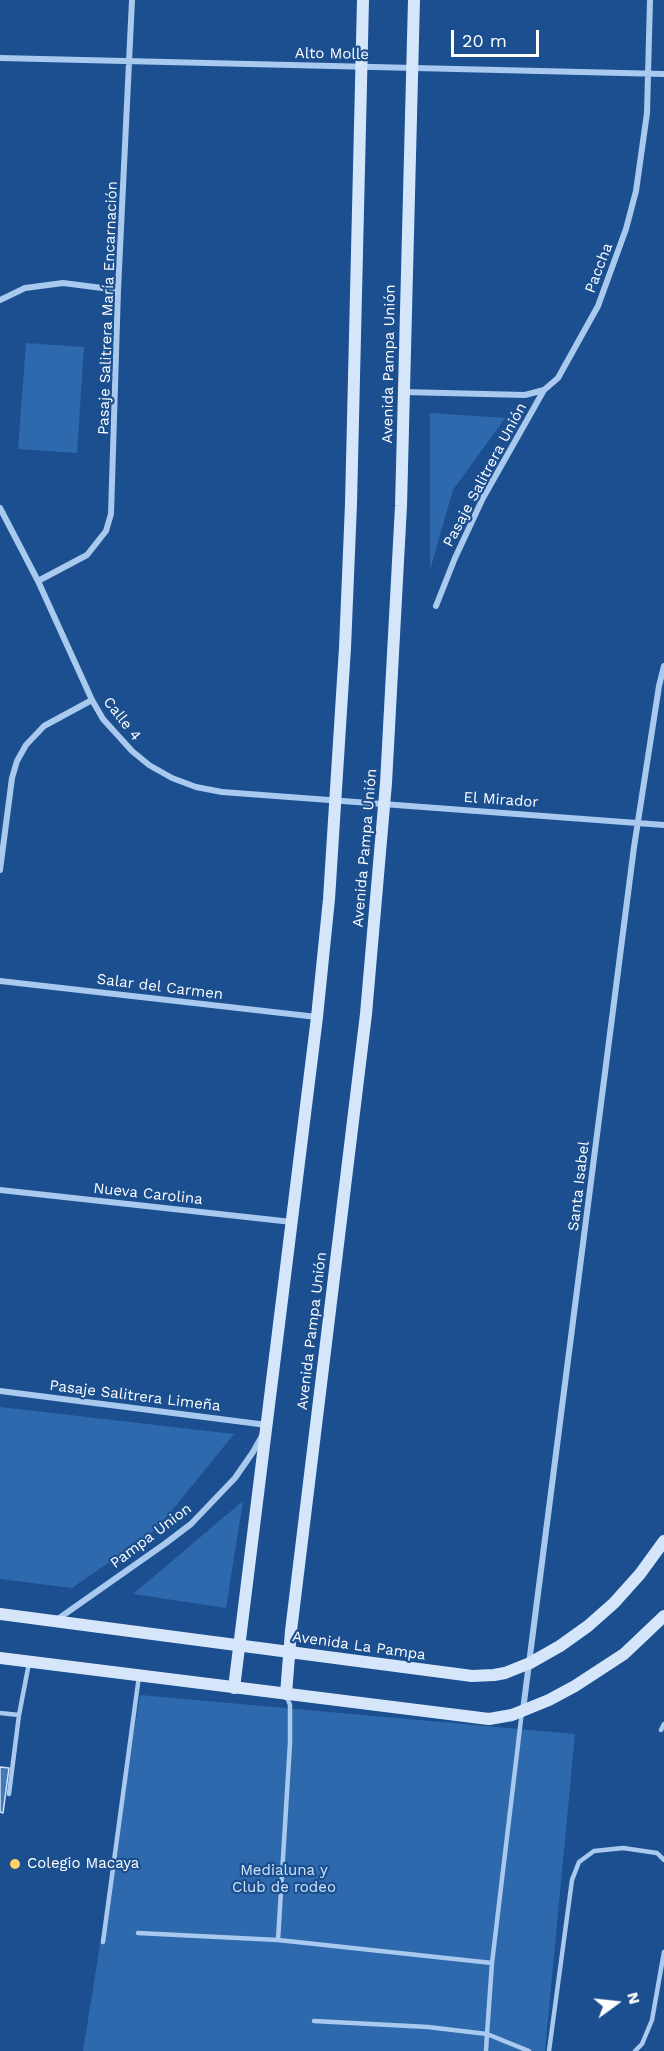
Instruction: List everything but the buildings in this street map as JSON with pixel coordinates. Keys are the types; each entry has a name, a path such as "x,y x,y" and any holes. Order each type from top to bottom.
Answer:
{"street":[{"name":"Pasaje Salitrera María Encarnación","path":"38,581 87,555 106,531 111,514 118,290 132,0"},
{"name":"Avenida Pampa Unión","path":"234,1688 317,1017 329,899 345,648 351,504 363,0"},
{"name":"Avenida Pampa Unión","path":"286,1694 292,1619 366,1014 391,716 401,506 414,0"},
{"name":"Paccha","path":"544,390 558,378 593,315 613,268 626,229 636,191 642,152 646,113 650,0"},
{"name":"Alto Molle","path":"0,58 664,74"},
{"path":"0,300 25,288 63,283 118,290"},
{"path":"404,392 525,395 544,390"},
{"name":"Pasaje Salitrera Unión","path":"436,606 483,498 544,390"},
{"name":"Calle 4","path":"0,508 38,581 92,700 117,736 132,751 149,765 172,778 196,787 222,792 335,800"},
{"name":"Santa Isabel","path":"522,1710 530,1663 637,823 664,666"},
{"path":"0,870 12,778 17,760 26,745 45,726 92,700"},
{"name":"El Mirador","path":"335,800 664,825"},
{"name":"Salar del Carmen","path":"0,981 317,1017"},
{"name":"Nueva Carolina","path":"0,1190 292,1222"},
{"name":"Pasaje Salitrera Limeña","path":"0,1391 267,1425"},
{"name":"Pampa Union","path":"54,1621 166,1544 191,1524 235,1478 253,1452 267,1425"},
{"name":"Avenida La Pampa","path":"0,1614 472,1676 505,1673 530,1663 579,1633 614,1603 640,1574 664,1540"},
{"path":"0,1658 473,1718 500,1717 549,1700 599,1671 624,1654 664,1616"}],"lane":[{"path":"9,1794 19,1715 29,1662"},
{"path":"103,1942 139,1676"},
{"path":"278,1940 290,1743 290,1705 286,1694"},
{"path":"486,2051 492,1963 522,1710"},
{"path":"0,1713 19,1715"},
{"path":"661,1730 664,1724"},
{"path":"549,2051 572,1880 579,1862 594,1851 623,1848 657,1854 664,1860"},
{"path":"138,1933 278,1940 492,1963"},
{"path":"634,2051 642,2044 652,2020 664,1952"},
{"path":"314,2021 428,2027 488,2034 529,2051"}],"green space":[{"path":"26,343 84,347 77,453 18,449"},
{"path":"430,413 505,418 453,490 430,570"},
{"path":"0,1407 234,1434 157,1529 72,1588 0,1579"},
{"path":"243,1501 226,1608 133,1594"},
{"name":"Medialuna y Club de rodeo","path":"140,1695 575,1734 545,2051 83,2051"}],"place":[{"name":"Colegio Macaya","path":"15,1864"}]}
